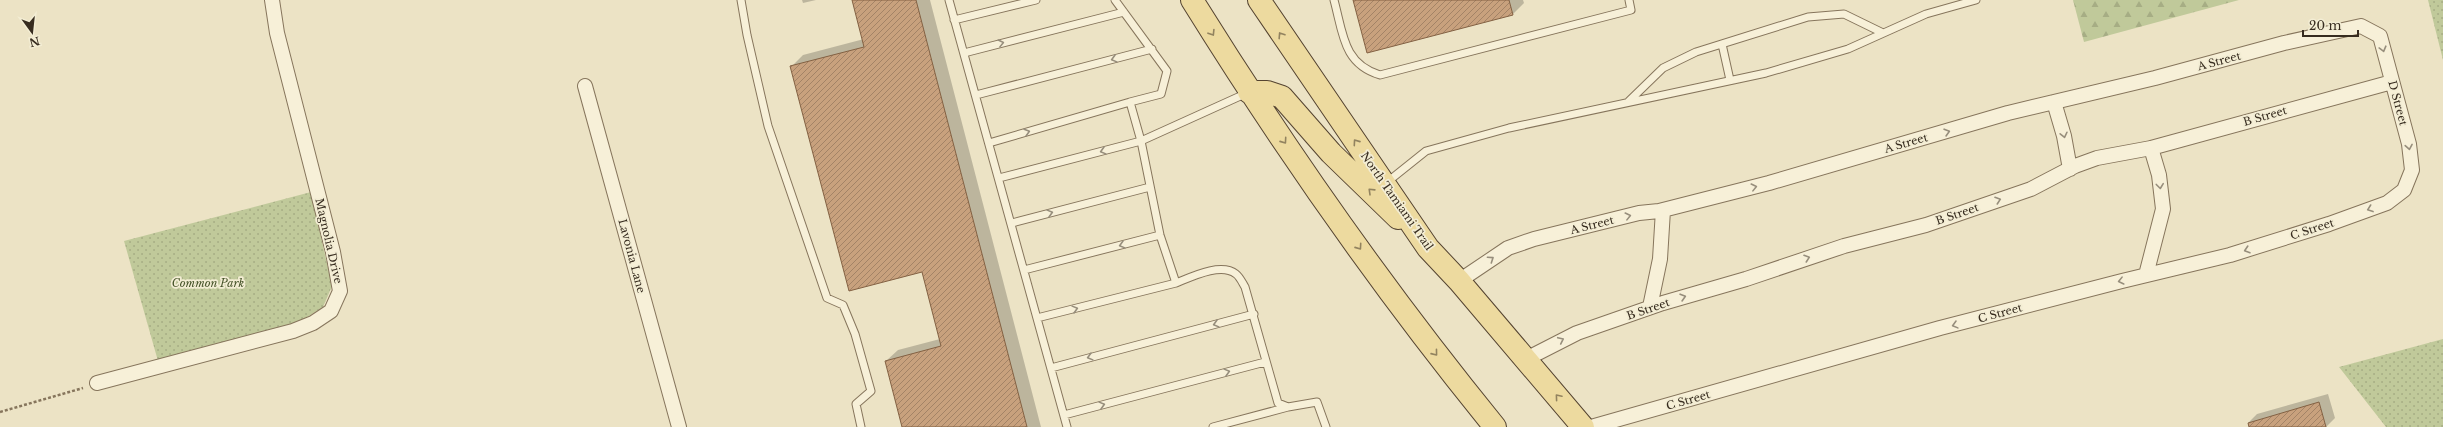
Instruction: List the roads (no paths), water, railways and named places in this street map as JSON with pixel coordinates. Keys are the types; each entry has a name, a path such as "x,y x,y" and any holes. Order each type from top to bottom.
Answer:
{"main road":[{"path":"1192,0 1249,92 1429,346 1495,427"},
{"name":"North Tamiami Trail","path":"1259,0 1286,43 1386,183 1428,248 1459,281 1583,427"},
{"path":"1249,92 1267,92 1282,97 1331,153 1428,248"}],"street":[{"name":"Magnolia Drive","path":"97,384 293,331 312,323 330,311 340,291 333,252 277,33 272,0"},
{"name":"D Street","path":"2361,26 2380,36 2409,144 2412,170 2404,190"},
{"name":"A Street","path":"1459,281 1508,248 1534,239 1631,215 1663,210 1769,183 2008,113 2155,78 2284,43 2361,26"},
{"name":"B Street","path":"1526,359 1577,333 1650,307 1844,246 1926,225 2031,189 2070,169 2097,158 2151,148 2392,82"},
{"name":"Lavonia Lane","path":"585,86 679,427"},
{"path":"2054,102 2064,136 2070,169"},
{"path":"2146,275 2163,210 2159,175 2151,148"},
{"name":"C Street","path":"1591,427 1940,328 2230,255 2329,224 2387,203 2404,190"},
{"path":"1650,307 1660,259 1663,210"}],"lane":[{"path":"741,0 747,35 768,126 827,298 843,305 855,334 871,391 856,404 861,427"},
{"path":"949,0 1012,223 1067,427"},
{"path":"954,20 1036,0"},
{"path":"989,143 1161,94 1167,70 1115,0"},
{"path":"1334,0 1350,55 1366,71 1380,75 1631,10 1629,0"},
{"path":"1386,183 1426,151 1509,128 1629,101 1766,73 1848,49 1926,14 1976,0"},
{"path":"964,52 1124,12"},
{"path":"1629,101 1663,68 1696,52 1808,17 1844,14 1883,33"},
{"path":"1722,44 1730,80"},
{"path":"976,95 1152,49"},
{"path":"999,178 1141,141 1249,92"},
{"path":"1130,102 1141,141 1160,235 1176,282"},
{"path":"1012,223 1150,187"},
{"path":"1024,270 1160,235"},
{"path":"1037,318 1176,282 1206,272 1224,269 1237,274 1245,287 1254,314 1265,362 1278,403 1288,407"},
{"path":"1051,368 1254,314"},
{"path":"1064,415 1265,362"},
{"path":"1213,427 1288,407 1317,402 1326,427"}],"park label":[{"name":"Common Park","path":"208,283"}]}
